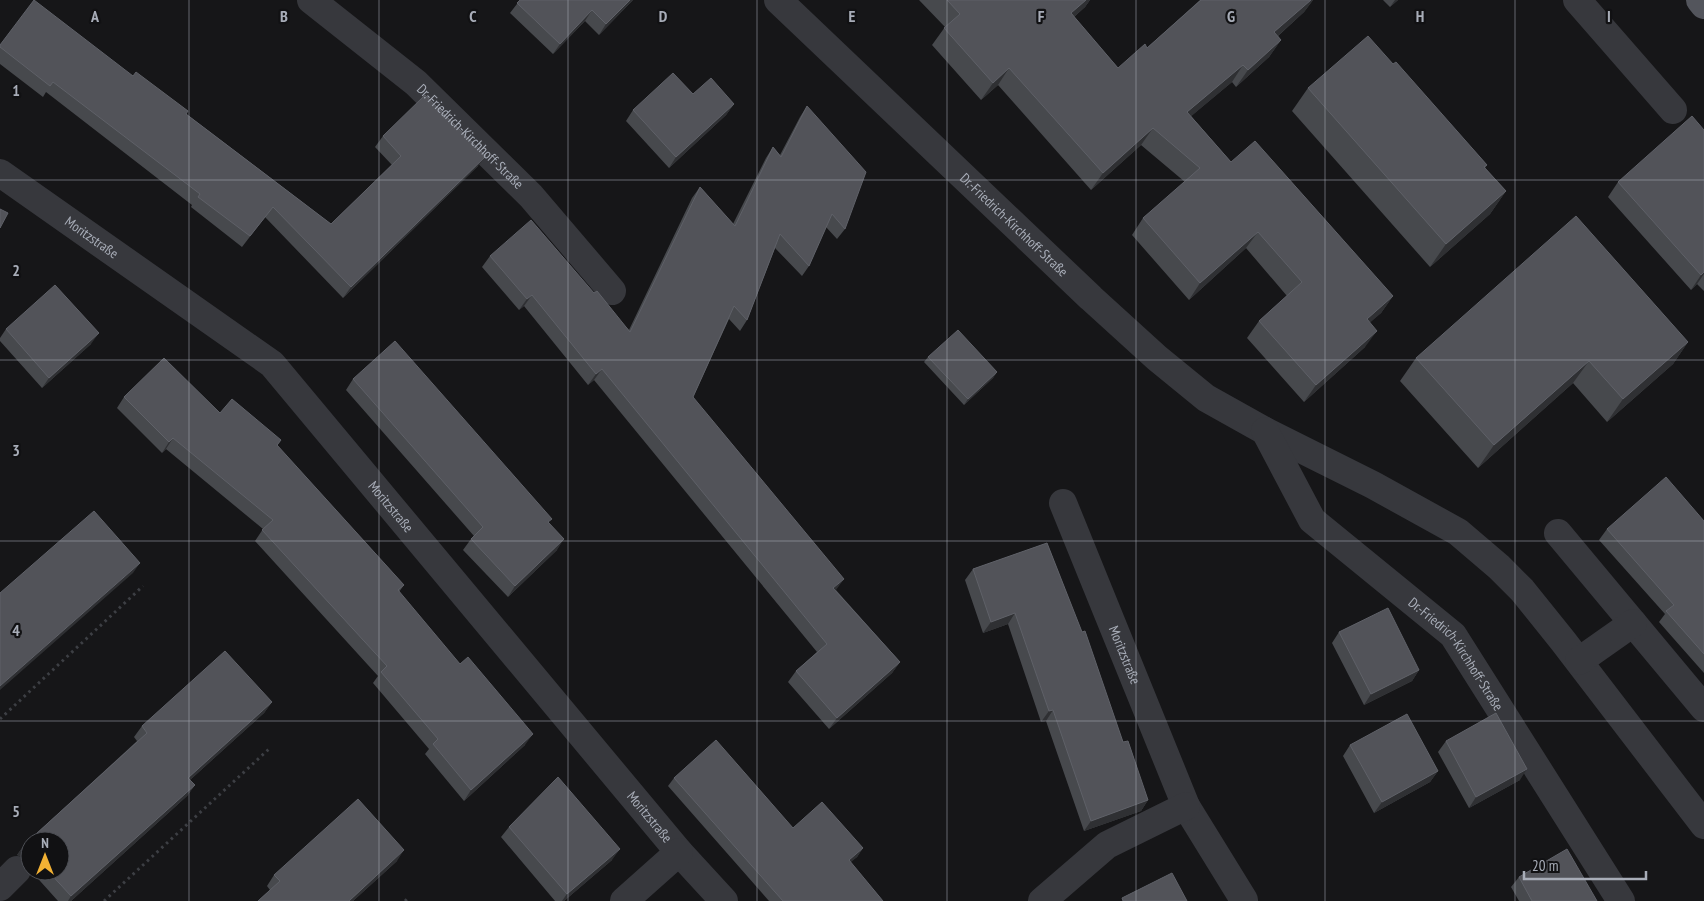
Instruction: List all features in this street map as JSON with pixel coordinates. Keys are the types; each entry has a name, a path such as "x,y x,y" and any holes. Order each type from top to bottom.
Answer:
{"main road":[{"path":"1700,0 1704,5"}],"street":[{"name":"Dr.-Friedrich-Kirchhoff-Straße","path":"311,0 422,90 531,196 612,291"},
{"name":"Dr.-Friedrich-Kirchhoff-Straße","path":"778,0 1156,358 1206,398 1265,431 1373,485 1458,532 1500,566 1522,590 1579,662 1704,825"},
{"path":"1577,0 1673,110"},
{"name":"Moritzstraße","path":"0,173 272,364 679,852 724,901"},
{"name":"Dr.-Friedrich-Kirchhoff-Straße","path":"1265,431 1312,520 1453,635 1621,901"},
{"name":"Moritzstraße","path":"1063,503 1186,806 1244,900"},
{"path":"1558,533 1704,708"},
{"path":"1579,662 1633,623"},
{"path":"1042,901 1107,845 1186,806"},
{"path":"624,901 679,852"}],"path":[{"path":"0,719 143,586"},
{"path":"104,901 269,749"}],"building":[{"path":"34,0 133,76 136,72 188,111 186,114 331,224 401,156 383,136 425,95 486,156 351,287 273,207 250,236 198,197 200,194 53,82 50,86 0,47"},
{"path":"520,0 630,0 606,24 592,10 560,44 517,3"},
{"path":"947,0 1086,0 1071,13 1118,68 1145,44 1147,48 1201,0 1311,0 1274,32 1281,40 1248,70 1243,65 1187,112 1231,162 1255,141 1393,296 1367,319 1377,331 1316,385 1259,321 1302,282 1258,232 1200,283 1143,218 1200,168 1153,128 1103,173 1009,68 993,83 944,28 960,14"},
{"path":"1368,36 1393,64 1396,62 1487,165 1484,167 1506,191 1446,244 1308,88"},
{"path":"673,73 693,94 711,78 734,104 676,157 633,110"},
{"path":"807,106 866,172 845,229 832,214 809,266 780,234 747,320 734,306 693,397 844,579 833,588 900,662 837,718 796,671 827,644 602,369 596,374 532,295 527,299 490,256 531,220 594,293 597,291 630,332 700,187 735,226 773,147 781,157"},
{"path":"1692,116 1704,130 1704,272 1701,275 1618,182"},
{"path":"0,209 8,213 0,228"},
{"path":"1576,216 1688,342 1623,399 1589,361 1494,445 1416,358"},
{"path":"55,285 99,333 49,378 6,329"},
{"path":"958,330 997,372 968,399 928,357"},
{"path":"395,341 552,519 548,522 564,539 515,586 471,539 483,527 353,379"},
{"path":"164,358 220,413 232,399 281,440 277,445 404,585 398,590 460,664 468,657 533,734 471,790 433,744 438,739 381,672 387,666 262,530 273,520 173,438 169,442 124,397"},
{"path":"1666,477 1704,521 1704,654 1666,611 1674,605 1607,529"},
{"path":"94,511 140,563 0,686 0,593"},
{"path":"1047,543 1082,632 1085,631 1123,742 1128,741 1148,800 1091,821 1053,710 1049,711 1015,613 991,622 973,569"},
{"path":"1388,608 1419,670 1371,694 1339,632"},
{"path":"225,651 272,702 188,778 195,785 71,896 57,881 70,881 70,831 39,831 147,733 142,726"},
{"path":"1496,713 1527,769 1476,797 1446,741"},
{"path":"1407,714 1438,771 1382,802 1350,745"},
{"path":"716,740 793,828 822,802 863,848 849,860 883,901 783,901 674,778"},
{"path":"558,777 620,849 567,894 509,827"},
{"path":"358,799 404,850 349,901 258,901 280,881 274,875"},
{"path":"1567,849 1597,901 1532,901 1519,877"},
{"path":"1172,873 1187,901 1123,901 1122,898"}]}
